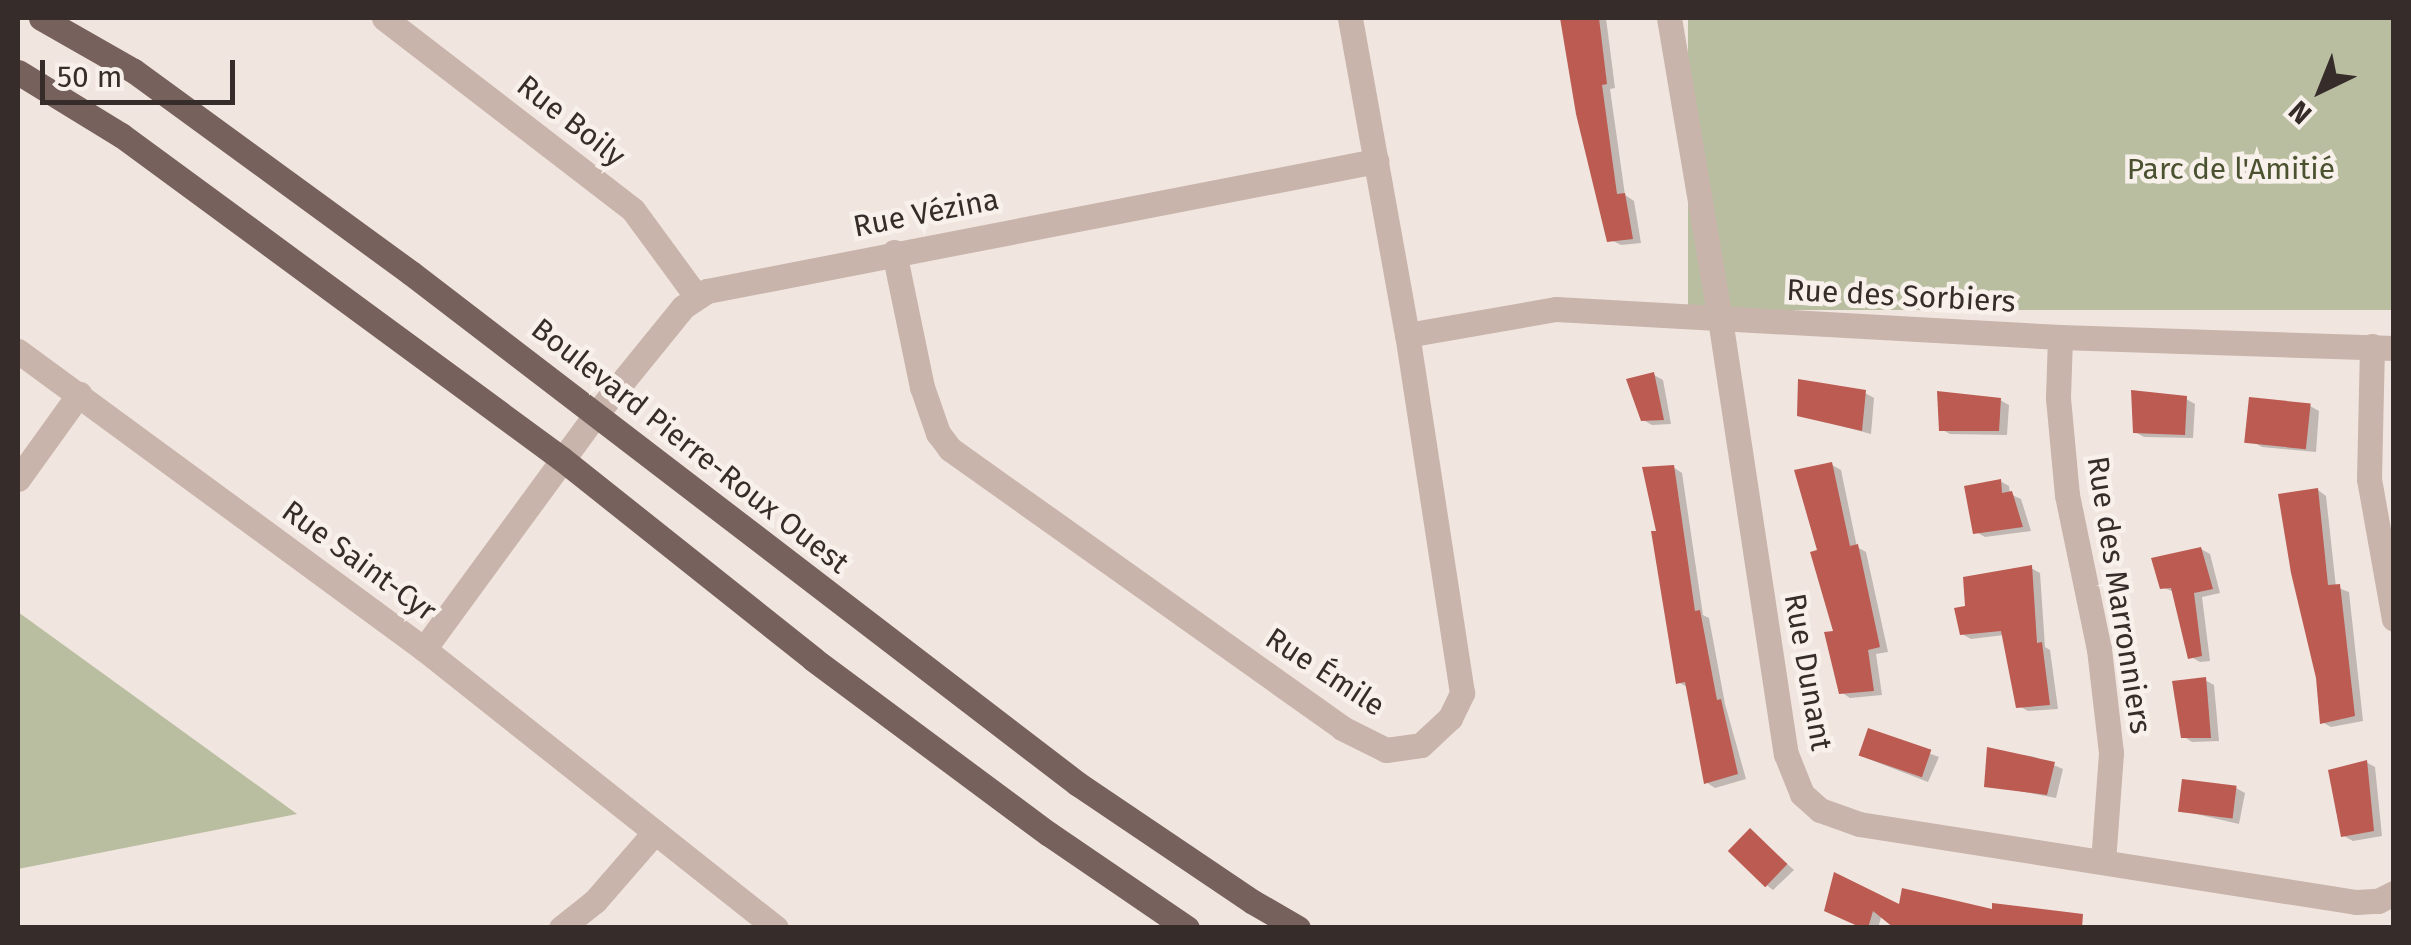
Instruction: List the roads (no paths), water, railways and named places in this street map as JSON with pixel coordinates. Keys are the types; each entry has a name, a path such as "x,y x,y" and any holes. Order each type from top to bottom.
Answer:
{"main road":[{"name":"Boulevard Pierre-Roux Ouest","path":"41,18 134,70 597,413 1078,784 1298,928"},
{"path":"18,72 122,135 562,459 813,659 1049,834 1187,928"}],"street":[{"name":"Rue Boily","path":"384,18 633,210 697,297"},
{"name":"Rue Émile","path":"894,252 922,387 938,433 950,449 1326,716 1386,750 1407,749 1432,739 1450,718 1462,693 1407,335 1350,18"},
{"name":"Rue Dunant","path":"1669,18 1720,318 1786,754 1802,794 1820,810 1859,824 2356,902 2378,901 2394,893"},
{"name":"Rue Vézina","path":"424,649 597,413 683,307 697,297 762,277 1376,161"},
{"name":"Rue des Sorbiers","path":"1407,335 1556,310 2060,337 2383,347"},
{"name":"Rue des Marronniers","path":"2060,337 2058,398 2067,495 2099,649 2111,754 2104,862"},
{"path":"2383,347 2369,480 2394,618"},
{"name":"Rue Saint-Cyr","path":"18,350 424,649 776,928"},
{"path":"18,479 79,394"},
{"path":"561,928 595,902 655,832"}],"park label":[{"name":"Parc de l'Amitié","path":"2231,169"}]}
